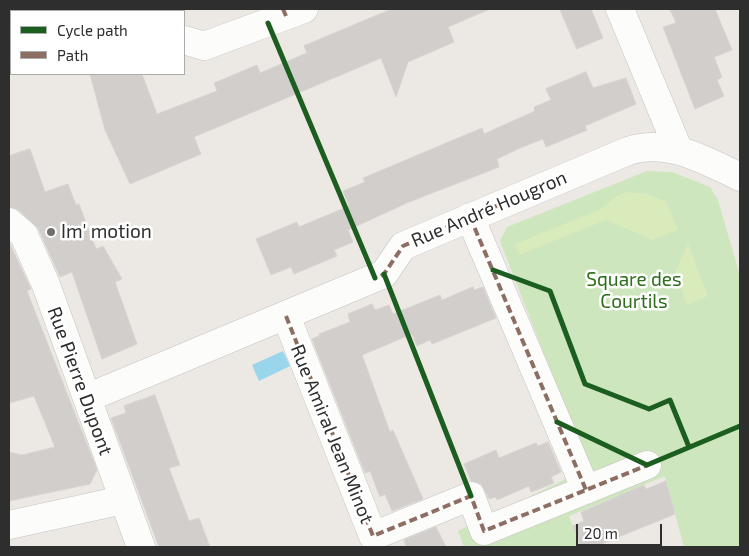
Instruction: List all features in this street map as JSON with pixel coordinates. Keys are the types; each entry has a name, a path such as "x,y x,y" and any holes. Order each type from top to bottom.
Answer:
{"street":[{"path":"185,40 204,46 304,9"},
{"path":"620,9 679,151"},
{"name":"Rue André Hougron","path":"87,398 384,274 403,246 470,216 638,148 657,145 679,151 740,177"},
{"path":"470,216 586,490"},
{"name":"Rue Pierre Dupont","path":"9,222 24,235 46,285 141,547"},
{"name":"Rue Amiral Jean Minot","path":"286,316 373,536 471,496 484,531 647,465"},
{"path":"9,525 123,500"}],"green space":[{"name":"Square des Courtils","path":"647,171 672,172 710,187 718,200 740,276 740,547 684,547 665,476 569,516 581,547 464,547 458,531 568,478 583,454 500,241 507,227"},
{"path":"627,192 646,194 666,201 678,230 652,240 606,220 519,255 515,244 601,209 618,195"},
{"path":"688,244 708,296 687,305 675,273"}],"water":[{"path":"283,351 290,366 259,381 252,365"}],"building":[{"path":"392,9 490,9 448,27 454,42 408,62 396,97 381,58 194,137 201,154 130,184 105,130 90,75 142,75 157,114 217,91 214,83 257,65 260,73 307,53 304,46"},
{"path":"560,9 591,9 603,38 577,49"},
{"path":"670,9 715,9 732,50 714,57 722,77 717,80 724,96 695,109 663,27 676,23"},
{"path":"586,72 593,88 626,78 636,104 585,126 587,130 546,147 543,139 520,148 497,159 499,167 409,202 348,230 353,242 334,250 337,256 294,274 291,267 271,275 256,239 297,222 299,227 349,206 343,191 365,182 363,178 482,128 484,134 535,111 534,107 551,100 546,89"},
{"path":"30,149 45,192 68,184 76,205 79,204 96,249 103,246 122,279 115,282 137,344 102,359 72,272 60,277 38,228 19,210 9,207 9,156"},
{"path":"9,242 31,289 27,291 97,470 90,484 9,501 9,452 22,455 55,447 34,396 9,403"},
{"path":"473,287 474,290 483,287 496,318 432,344 430,340 417,346 412,334 362,355 390,432 393,430 423,499 392,511 385,494 380,497 370,471 365,473 312,339 319,336 319,334 350,322 348,314 372,304 375,310 389,305 393,314 440,295 442,300"},
{"path":"155,395 180,465 169,468 189,521 199,518 210,547 159,547 111,418 126,413 124,406"},
{"path":"548,442 561,472 551,477 554,483 531,492 529,486 497,500 496,497 489,499 481,484 471,481 464,464 496,450 499,458 536,443 538,446"},
{"path":"666,481 675,514 594,547 581,547 573,526 584,521 581,512 644,485 646,489"},
{"path":"436,527 446,547 406,547 404,540"}],"marked path":[{"path":"283,9 286,16"},
{"path":"381,276 403,246 536,189"},
{"path":"470,217 586,490"},
{"path":"286,316 373,536 471,496 484,531 648,465"}],"cycle path":[{"path":"268,23 375,278"},
{"path":"493,270 550,291 585,384 649,409 670,400 689,447"},
{"path":"384,274 471,496"},
{"path":"557,422 647,465 740,426"}],"place":[{"name":"Im' motion","path":"51,232"}]}
